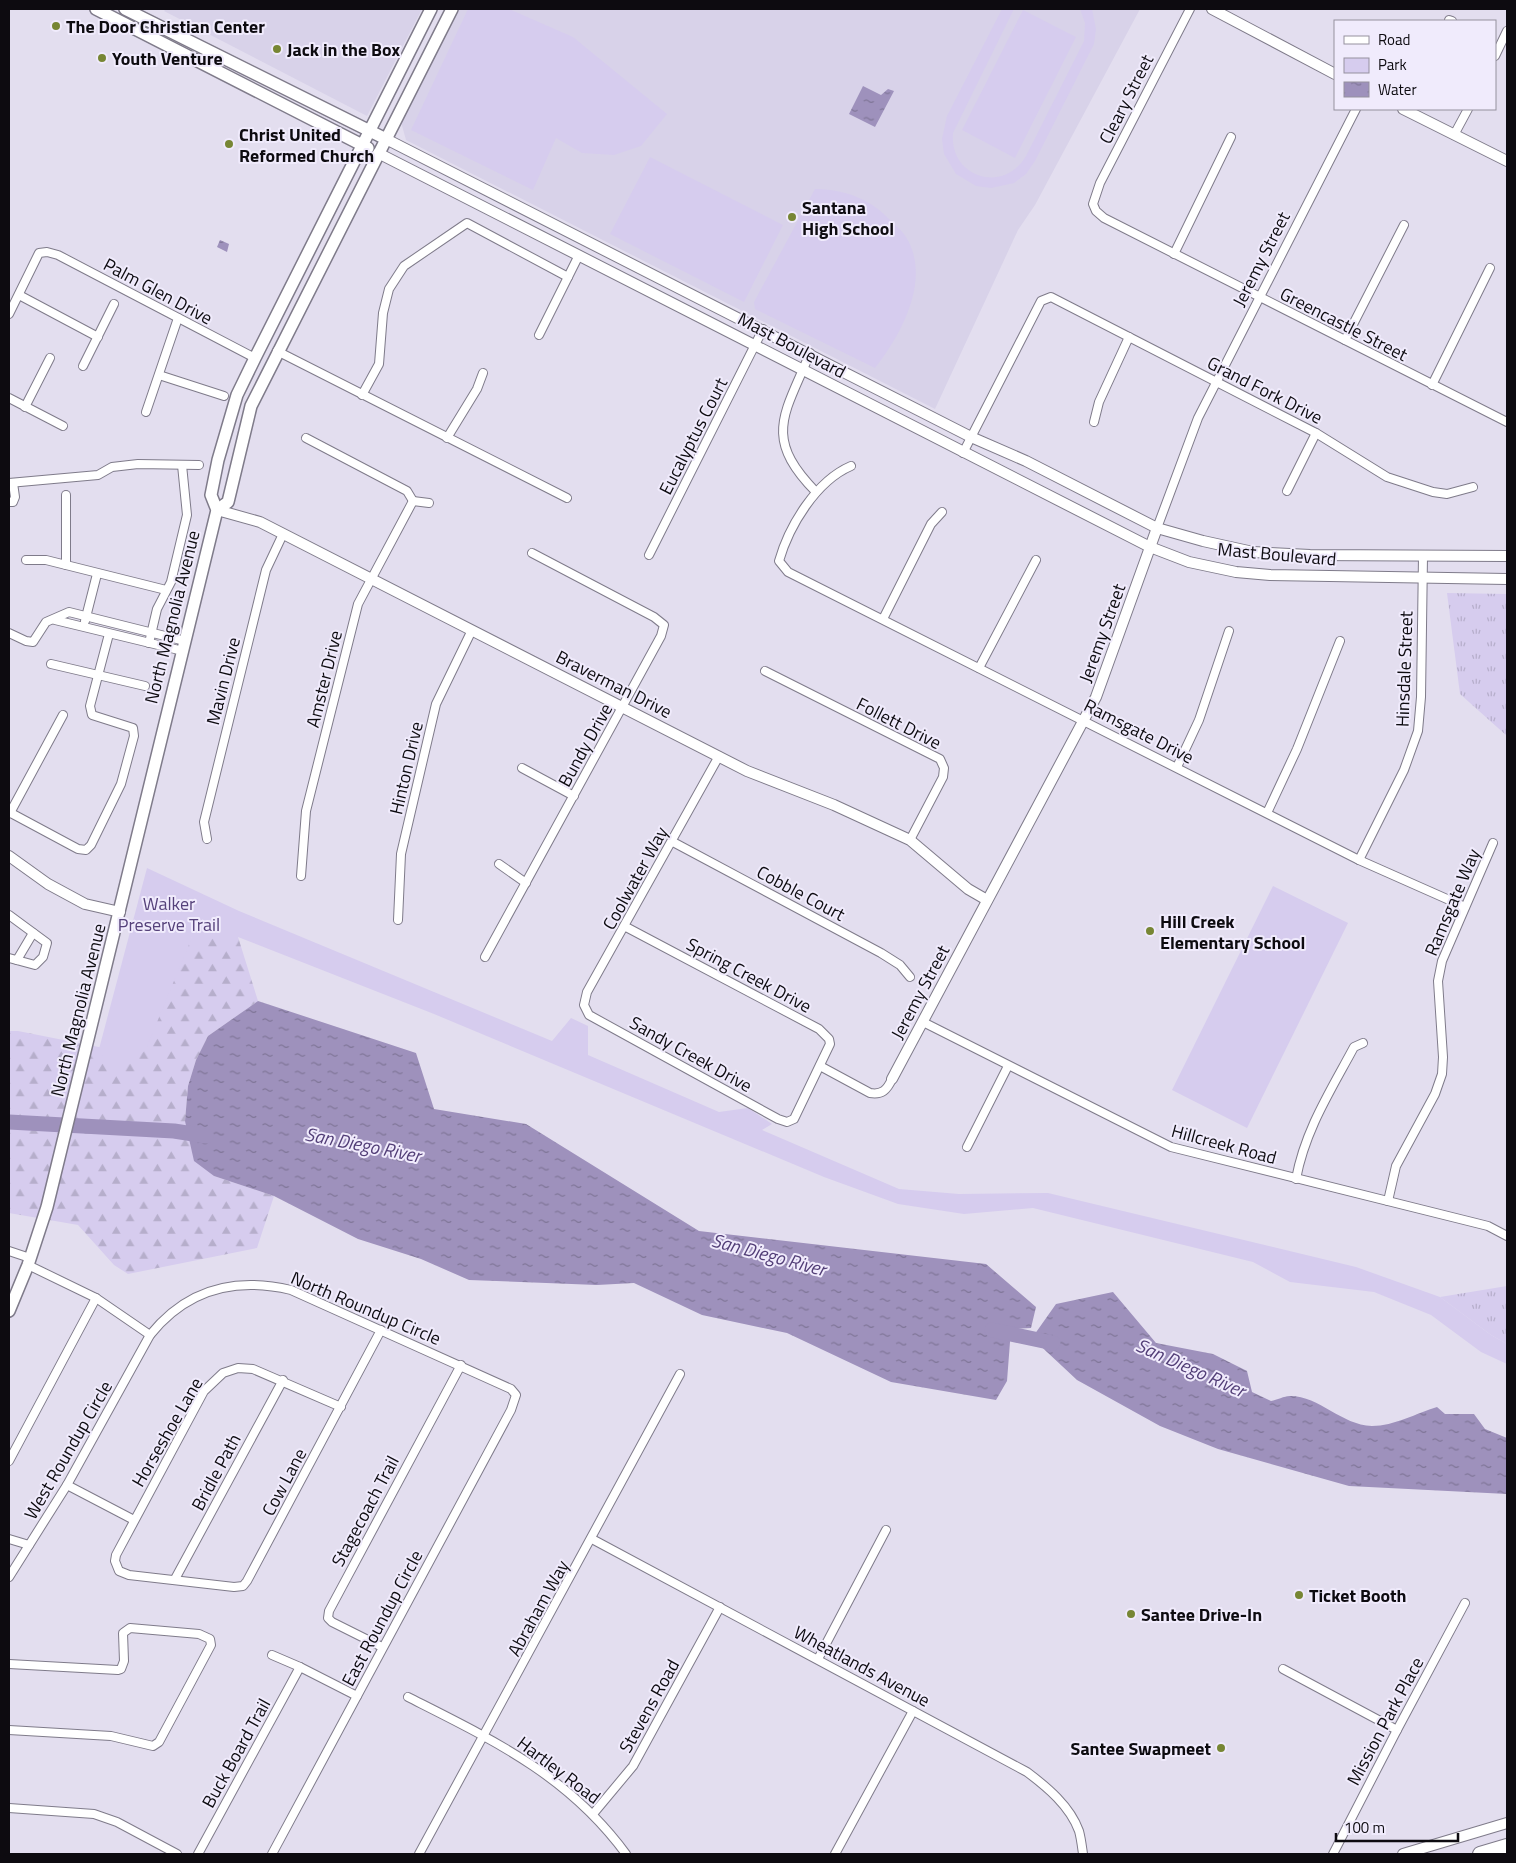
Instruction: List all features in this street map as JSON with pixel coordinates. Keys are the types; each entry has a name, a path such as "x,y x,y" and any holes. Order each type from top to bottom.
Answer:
{"highway":[{"path":"1480,1854 1507,1846"}],"main road":[{"name":"Mast Boulevard","path":"96,9 378,153"},
{"name":"Mast Boulevard","path":"125,9 140,12 386,139"},
{"name":"North Magnolia Avenue","path":"9,1311 29,1262 47,1207 217,510 211,495 218,460 237,395 431,9"},
{"name":"North Magnolia Avenue","path":"217,510 228,502 247,417 277,352 452,9"},
{"path":"247,417 244,407 262,365 255,358"}],"street":[{"name":"Cleary Street","path":"1093,204 1100,183 1190,9"},
{"path":"1212,9 1334,73"},
{"path":"132,27 140,12"},
{"path":"1497,44 1507,31"},
{"name":"Jeremy Street","path":"820,1066 870,1094 878,1095 884,1092 892,1079 1084,720 1103,680 1198,418 1355,110"},
{"path":"1405,110 1507,161"},
{"path":"1454,135 1467,110"},
{"path":"1174,254 1232,137"},
{"name":"Mast Boulevard","path":"386,139 536,217 764,329 971,437 1026,461 1157,528 1203,542 1253,552 1507,556"},
{"name":"Mast Boulevard","path":"378,153 756,345 963,453 1150,547 1189,562 1236,572 1348,577 1507,579"},
{"name":"Greencastle Street","path":"1093,204 1096,211 1104,218 1507,422"},
{"path":"362,395 379,364 383,313 389,289 404,266 467,223 568,277"},
{"path":"1345,340 1404,225"},
{"name":"Palm Glen Drive","path":"19,295 39,252 58,255 255,358"},
{"path":"539,335 579,255"},
{"path":"1432,385 1490,268"},
{"path":"9,314 19,295 98,337"},
{"name":"Grand Fork Drive","path":"971,437 1036,309 1041,301 1050,297 1316,433 1387,477 1432,492 1447,494 1473,487"},
{"path":"83,366 114,304"},
{"path":"146,412 178,318"},
{"name":"Eucalyptus Court","path":"649,556 764,329"},
{"path":"1094,422 1099,402 1129,337"},
{"path":"277,352 567,498"},
{"path":"810,353 784,412 784,438 789,455 797,470 816,492 850,466"},
{"path":"25,407 50,358"},
{"path":"448,438 477,389 483,373"},
{"path":"159,374 224,396"},
{"path":"9,398 63,426"},
{"path":"1286,492 1316,433"},
{"path":"963,453 971,437"},
{"path":"306,438 407,491 412,501 429,503"},
{"path":"9,502 13,502 15,497 11,483 98,475 112,467 138,464 199,465"},
{"path":"148,643 166,590 171,582 187,515 182,465"},
{"name":"Ramsgate Drive","path":"816,492 795,520 786,538 779,560 788,572 1359,860 1465,906"},
{"path":"66,495 66,566"},
{"name":"Amster Drive","path":"301,876 306,811 358,604 412,501"},
{"name":"Braverman Drive","path":"217,510 260,522 761,777 834,804 910,840 968,889 988,900"},
{"path":"883,619 930,524 942,512"},
{"name":"Mavin Drive","path":"206,839 204,822 264,579 283,534"},
{"name":"Bundy Drive","path":"485,957 623,708 661,636 664,625 654,617 532,553"},
{"name":"Hinsdale Street","path":"1359,860 1404,770 1418,731 1421,697 1423,556"},
{"path":"26,560 46,560 166,590"},
{"path":"979,668 1036,560"},
{"path":"84,628 97,574"},
{"path":"9,633 26,641 33,642 46,622 55,620 69,612 86,618 151,633 184,646"},
{"path":"55,620 148,643 184,646"},
{"name":"Hinton Drive","path":"398,920 401,854 436,704 472,630"},
{"path":"1177,767 1199,720 1229,632"},
{"path":"63,715 34,764 9,813 78,849 86,850 91,845 122,784 134,736 133,728 92,715 90,706 109,634"},
{"path":"1267,813 1297,749 1340,641"},
{"path":"50,664 145,686"},
{"name":"Follett Drive","path":"765,671 940,760 944,768 942,777 910,840"},
{"name":"Coolwater Way","path":"589,1015 584,1005 587,992 626,927 720,756"},
{"path":"522,768 574,796"},
{"name":"Cobble Court","path":"673,842 881,954 900,965 910,977"},
{"name":"Ramsgate Way","path":"1388,1201 1396,1166 1435,1094 1442,1074 1443,1057 1438,981 1442,961 1493,843"},
{"path":"9,856 48,884 85,904 120,912"},
{"path":"500,864 526,883"},
{"path":"9,915 47,943 43,958 35,965 13,959 33,933"},
{"name":"Spring Creek Drive","path":"626,927 819,1029 829,1039 830,1044 820,1066"},
{"name":"Sandy Creek Drive","path":"589,1015 778,1119 787,1122 794,1119 820,1066"},
{"name":"Hillcreek Road","path":"923,1022 1171,1147 1488,1226 1507,1236"},
{"path":"1296,1179 1301,1153 1312,1123 1354,1047 1363,1043"},
{"path":"967,1147 1008,1066"},
{"path":"9,1251 96,1298 150,1335"},
{"name":"North Roundup Circle","path":"150,1335 158,1324 181,1305 204,1293 248,1284 270,1285 292,1290 461,1365 511,1389 516,1395"},
{"path":"9,1461 96,1298"},
{"name":"Cow Lane","path":"175,1579 234,1587 243,1586 341,1408 381,1330"},
{"name":"West Roundup Circle","path":"9,1577 67,1485 150,1335"},
{"name":"Stagecoach Trail","path":"382,1647 332,1622 328,1618 329,1611 461,1365"},
{"name":"Horseshoe Lane","path":"175,1579 129,1575 119,1571 115,1560 134,1520 204,1391 211,1382 223,1373 238,1368 253,1369 283,1380 341,1408"},
{"name":"Abraham Way","path":"419,1854 485,1736 680,1374"},
{"name":"Bridle Path","path":"175,1579 283,1380"},
{"name":"East Roundup Circle","path":"272,1854 511,1410 516,1395"},
{"path":"67,1485 134,1520"},
{"path":"818,1659 886,1530"},
{"path":"9,1539 30,1545"},
{"name":"Wheatlands Avenue","path":"592,1539 1027,1772 1049,1789 1066,1809 1079,1830 1083,1854"},
{"name":"Mission Park Place","path":"1333,1854 1465,1603"},
{"name":"Stevens Road","path":"593,1814 633,1766 720,1607"},
{"path":"9,1664 118,1670 121,1669 124,1661 123,1632 130,1628 199,1634 210,1639 209,1652 159,1742 153,1746 111,1736 9,1730"},
{"path":"272,1655 357,1696"},
{"name":"Buck Board Trail","path":"198,1854 300,1667"},
{"path":"1283,1669 1397,1730"},
{"name":"Hartley Road","path":"408,1697 485,1736 530,1762 571,1793 593,1814 626,1854"},
{"path":"834,1854 913,1711"},
{"path":"9,1808 94,1814 117,1822 176,1854"},
{"path":"1403,1854 1507,1823"}],"shaded area":[{"path":"166,9 422,9 367,116 164,11"},
{"name":"Santana High School","path":"459,9 1140,9 1035,205 1018,230 935,409 406,140 401,122"}],"green space":[{"path":"468,9 509,9 573,37 667,114 641,146 614,155 582,153 556,138 533,190 411,130"},
{"path":"1002,9 1014,9 953,133 954,148 959,161 968,170 979,176 992,177 1004,175 1016,168 1026,156 1084,41 1085,23 1080,9 1092,9 1096,29 1094,44 1035,161 1026,174 1014,183 991,188 976,186 956,174 944,154 942,139 947,116"},
{"path":"1023,10 1076,37 1015,158 962,130"},
{"path":"650,157 783,225 744,302 610,234"},
{"path":"815,189 845,193 872,205 881,211 902,232 913,253 916,271 910,306 894,340 875,368 755,309 754,302"},
{"path":"1447,593 1507,594 1507,736 1460,694"},
{"name":"Walker Preserve Trail","path":"147,868 239,911 552,1041 571,1018 588,1026 588,1055 719,1112 748,1108 772,1124 762,1130 899,1189 959,1194 1048,1193 1356,1267 1440,1297 1491,1335 1507,1344 1507,1364 1481,1352 1431,1315 1374,1292 1290,1282 1253,1262 1033,1208 964,1214 898,1204 824,1177 434,1014 238,937 192,937 146,1049 134,1061 106,1061 99,1049"},
{"path":"1273,886 1348,923 1247,1128 1172,1090"},
{"path":"192,937 238,937 258,1001 208,1036 196,1060 188,1086 185,1121 214,1176 274,1196 257,1248 128,1274 114,1265 78,1225 9,1213 9,1031 18,1031 129,1053"},
{"path":"1507,1286 1507,1344 1491,1335 1440,1297"}],"water":[{"path":"863,86 881,95 888,89 894,91 875,127 849,114"},
{"path":"220,240 229,244 227,252 217,247"},
{"path":"258,1001 416,1053 434,1109 526,1124 699,1231 986,1264 1036,1307 1031,1328 1011,1329 1007,1381 996,1400 891,1382 787,1333 702,1315 634,1283 597,1285 469,1280 421,1259 358,1239 274,1196 214,1176 194,1161 185,1121 188,1086 196,1060 208,1036"},
{"path":"1113,1292 1156,1343 1213,1354 1247,1371 1252,1392 1271,1401 1288,1396 1301,1397 1321,1405 1350,1421 1372,1426 1397,1422 1437,1407 1445,1414 1474,1414 1485,1429 1507,1438 1507,1494 1349,1486 1218,1449 1160,1426 1077,1380 1032,1338 1056,1304"}],"waterway":[{"name":"San Diego River","path":"9,1122 174,1131 206,1136"},
{"name":"San Diego River","path":"992,1330 1053,1343"}],"place":[{"name":"The Door Christian Center","path":"56,26"},
{"name":"Jack in the Box","path":"277,49"},
{"name":"Youth Venture","path":"102,58"},
{"name":"Christ United Reformed Church","path":"229,144"},
{"name":"Santana High School","path":"792,217"},
{"name":"Hill Creek Elementary School","path":"1150,931"},
{"name":"Ticket Booth","path":"1299,1595"},
{"name":"Santee Drive-In","path":"1131,1614"},
{"name":"Santee Swapmeet","path":"1221,1748"}]}
